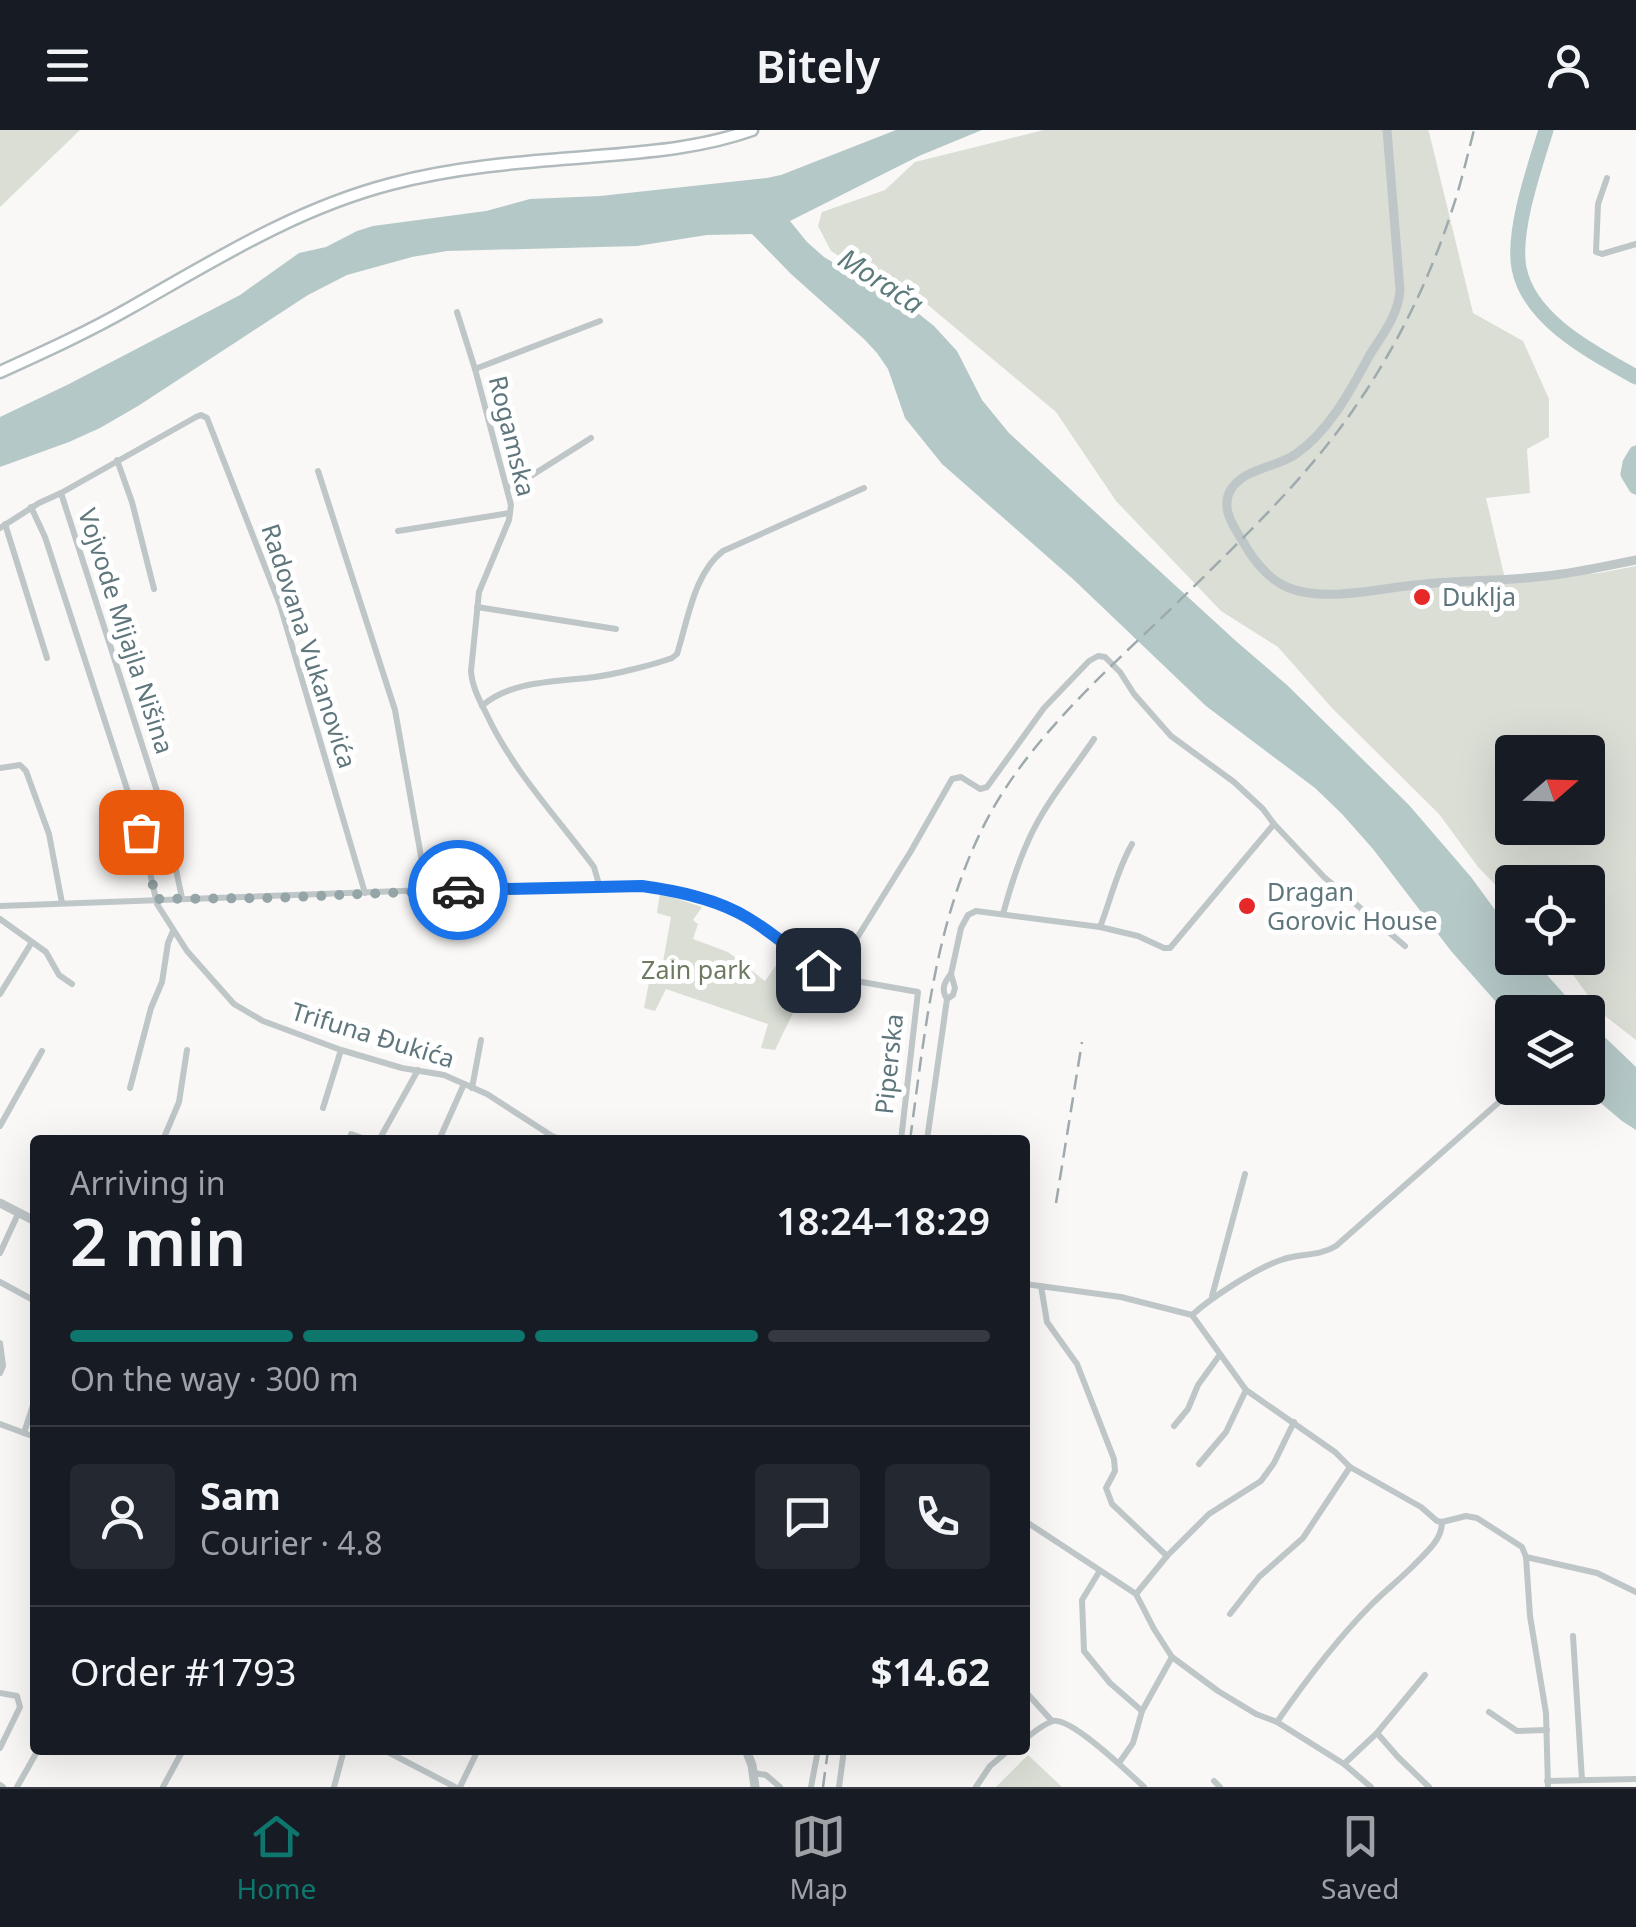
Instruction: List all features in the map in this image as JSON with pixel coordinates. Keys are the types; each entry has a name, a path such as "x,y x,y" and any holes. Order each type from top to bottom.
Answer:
{"main road":[{"path":"0,372 103,323 267,230 350,196 444,172 677,149 752,130"}],"street":[{"path":"1388,130 1400,290 1396,312 1343,404 1304,448 1234,485 1226,504 1241,539 1261,568 1275,580 1298,591 1318,594 1550,576 1636,560"},
{"path":"1607,178 1598,204 1596,252 1602,254 1636,244"},
{"name":"Rogamska","path":"457,312 508,487 510,512 480,592 472,677 482,706 512,760 594,867 600,888"},
{"path":"475,369 600,321"},
{"name":"Radovana Vukanovića","path":"117,460 196,417 205,416 210,424 280,605 365,893"},
{"path":"508,487 591,438"},
{"path":"47,658 3,526 31,507 117,460 154,589"},
{"path":"318,472 395,710 428,890"},
{"path":"482,706 502,692 600,676 672,658 677,654 700,583 715,557 864,488"},
{"name":"Vojvode Mijajla Nišina","path":"61,493 164,814 182,898"},
{"name":"Trifuna Đukića","path":"31,507 45,537 141,832 156,899 173,932 222,990 243,1011 263,1022 341,1050 444,1075 487,1094 550,1135"},
{"path":"398,531 510,512"},
{"path":"477,606 616,629"},
{"path":"834,975 952,779 961,777 980,789 987,787 1044,708 1098,656 1105,657 1120,672 1171,736 1234,782 1324,877 1405,946"},
{"path":"1002,914 1030,837 1046,807 1094,739"},
{"path":"0,768 20,764 26,771 48,834 62,903"},
{"path":"928,1135 947,999 955,988 951,974 968,914 976,911 1100,927 1170,948 1274,824"},
{"path":"1100,927 1132,844"},
{"name":"Piperska","path":"0,906 642,886 714,902 747,918 818,970 921,993 902,1135"},
{"path":"0,918 46,952 60,975 72,984"},
{"path":"130,1088 173,932"},
{"path":"0,994 32,942"},
{"path":"442,1135 468,1086 481,1040"},
{"path":"165,1135 179,1102 187,1050"},
{"path":"323,1108 341,1050"},
{"path":"0,1126 42,1051"},
{"path":"381,1135 418,1070"},
{"path":"1192,1315 1212,1297 1280,1260 1324,1253 1336,1246 1496,1105"},
{"path":"1212,1297 1245,1174"},
{"path":"0,1204 30,1219"},
{"path":"0,1253 18,1214"},
{"path":"0,1282 30,1298"},
{"path":"1030,1285 1121,1297 1192,1315 1246,1390 1335,1452 1350,1468 1442,1522 1466,1516 1477,1518 1522,1547 1546,1713 1547,1784 1636,1779"},
{"path":"1040,1286 1047,1322 1077,1364 1114,1459 1115,1471 1106,1488 1112,1504 1167,1556"},
{"path":"0,1343 0,1373"},
{"path":"1174,1426 1219,1356"},
{"path":"1199,1464 1226,1432 1246,1390"},
{"path":"24,1434 30,1415"},
{"path":"1136,1594 1167,1556 1210,1514 1261,1482 1294,1422"},
{"path":"0,1424 30,1436"},
{"path":"1230,1614 1259,1577 1303,1538 1350,1468"},
{"path":"1277,1722 1325,1655 1436,1541 1442,1522"},
{"path":"1030,1524 1136,1594 1172,1657 1218,1691 1344,1764 1371,1787"},
{"path":"1526,1557 1597,1573 1636,1592"},
{"path":"1099,1572 1082,1600 1082,1646 1110,1683 1142,1712"},
{"path":"1573,1636 1582,1780"},
{"path":"1119,1762 1133,1743 1142,1712 1172,1657"},
{"path":"1344,1764 1378,1733 1424,1675"},
{"path":"0,1692 17,1696 20,1707 0,1748"},
{"path":"1030,1697 1052,1722"},
{"path":"1489,1712 1517,1731 1547,1730"},
{"path":"1030,1736 1052,1722 1066,1723 1119,1762 1144,1787"},
{"path":"1378,1733 1428,1787"},
{"path":"17,1787 35,1755"},
{"path":"163,1787 180,1755"},
{"path":"334,1787 343,1755"},
{"path":"394,1755 453,1786 475,1755"},
{"path":"748,1755 755,1787"},
{"path":"812,1787 817,1755"},
{"path":"839,1787 843,1755"},
{"path":"976,1787 1002,1755"},
{"path":"754,1772 770,1777 780,1787"}],"green space":[{"path":"0,130 80,130 0,207"},
{"name":"Duklja","path":"1044,130 1428,130 1473,313 1523,341 1549,399 1549,437 1527,449 1530,493 1486,498 1506,583 1636,566 1636,1040 1605,1016 1605,995 1588,995 1573,975 1605,975 1605,865 1495,865 1495,884 1439,814 1332,708 1278,647 1221,611 1116,501 1056,412 904,285 861,270 831,251 818,226 822,212 885,190 915,162"},
{"name":"Zain park","path":"660,893 702,907 693,920 698,924 693,939 728,952 765,981 784,954 815,976 808,982 775,1050 761,1048 768,1024 666,989 655,1011 644,1008 651,972 661,973 671,917 657,913"},
{"path":"1028,1755 1062,1787 996,1787"}],"shaded area":[{"path":"896,130 982,130 919,156 790,221 824,257 934,326 957,351 982,400 1009,433 1287,685 1409,805 1495,910 1495,975 1547,975 1565,995 1495,995 1495,1001 1342,814 1315,788 1206,706 1074,580 942,464 905,418 888,369 877,353 752,234 707,235 637,246 447,251 347,275 308,295 100,428 0,467 0,417 240,295 299,253 326,247 357,231 486,211 530,199 600,196 781,175"},
{"path":"1605,1037 1636,1067 1636,1130 1603,1105"}],"waterway":[{"path":"1546,130 1519,236 1519,268 1525,287 1549,319 1566,333 1636,377"},
{"path":"1636,453 1628,474 1636,487"}],"railway":[{"path":"911,1135 928,1010 946,925 975,844 995,805 1056,723 1268,512 1351,413 1396,341 1421,290 1443,237 1474,130"},
{"path":"1056,1203 1082,1042"},
{"path":"823,1787 827,1755"}],"way so far":[{"path":"141,832 156,899 458,890"}],"place":[{"name":"Duklja","path":"1422,597"},
{"name":"Dragan Gorovic House","path":"1247,906"}],"route":[{"path":"458,890 642,886 661,889 730,909 818,970"}],"water label":[{"name":"Morača","path":"881,281"}]}
